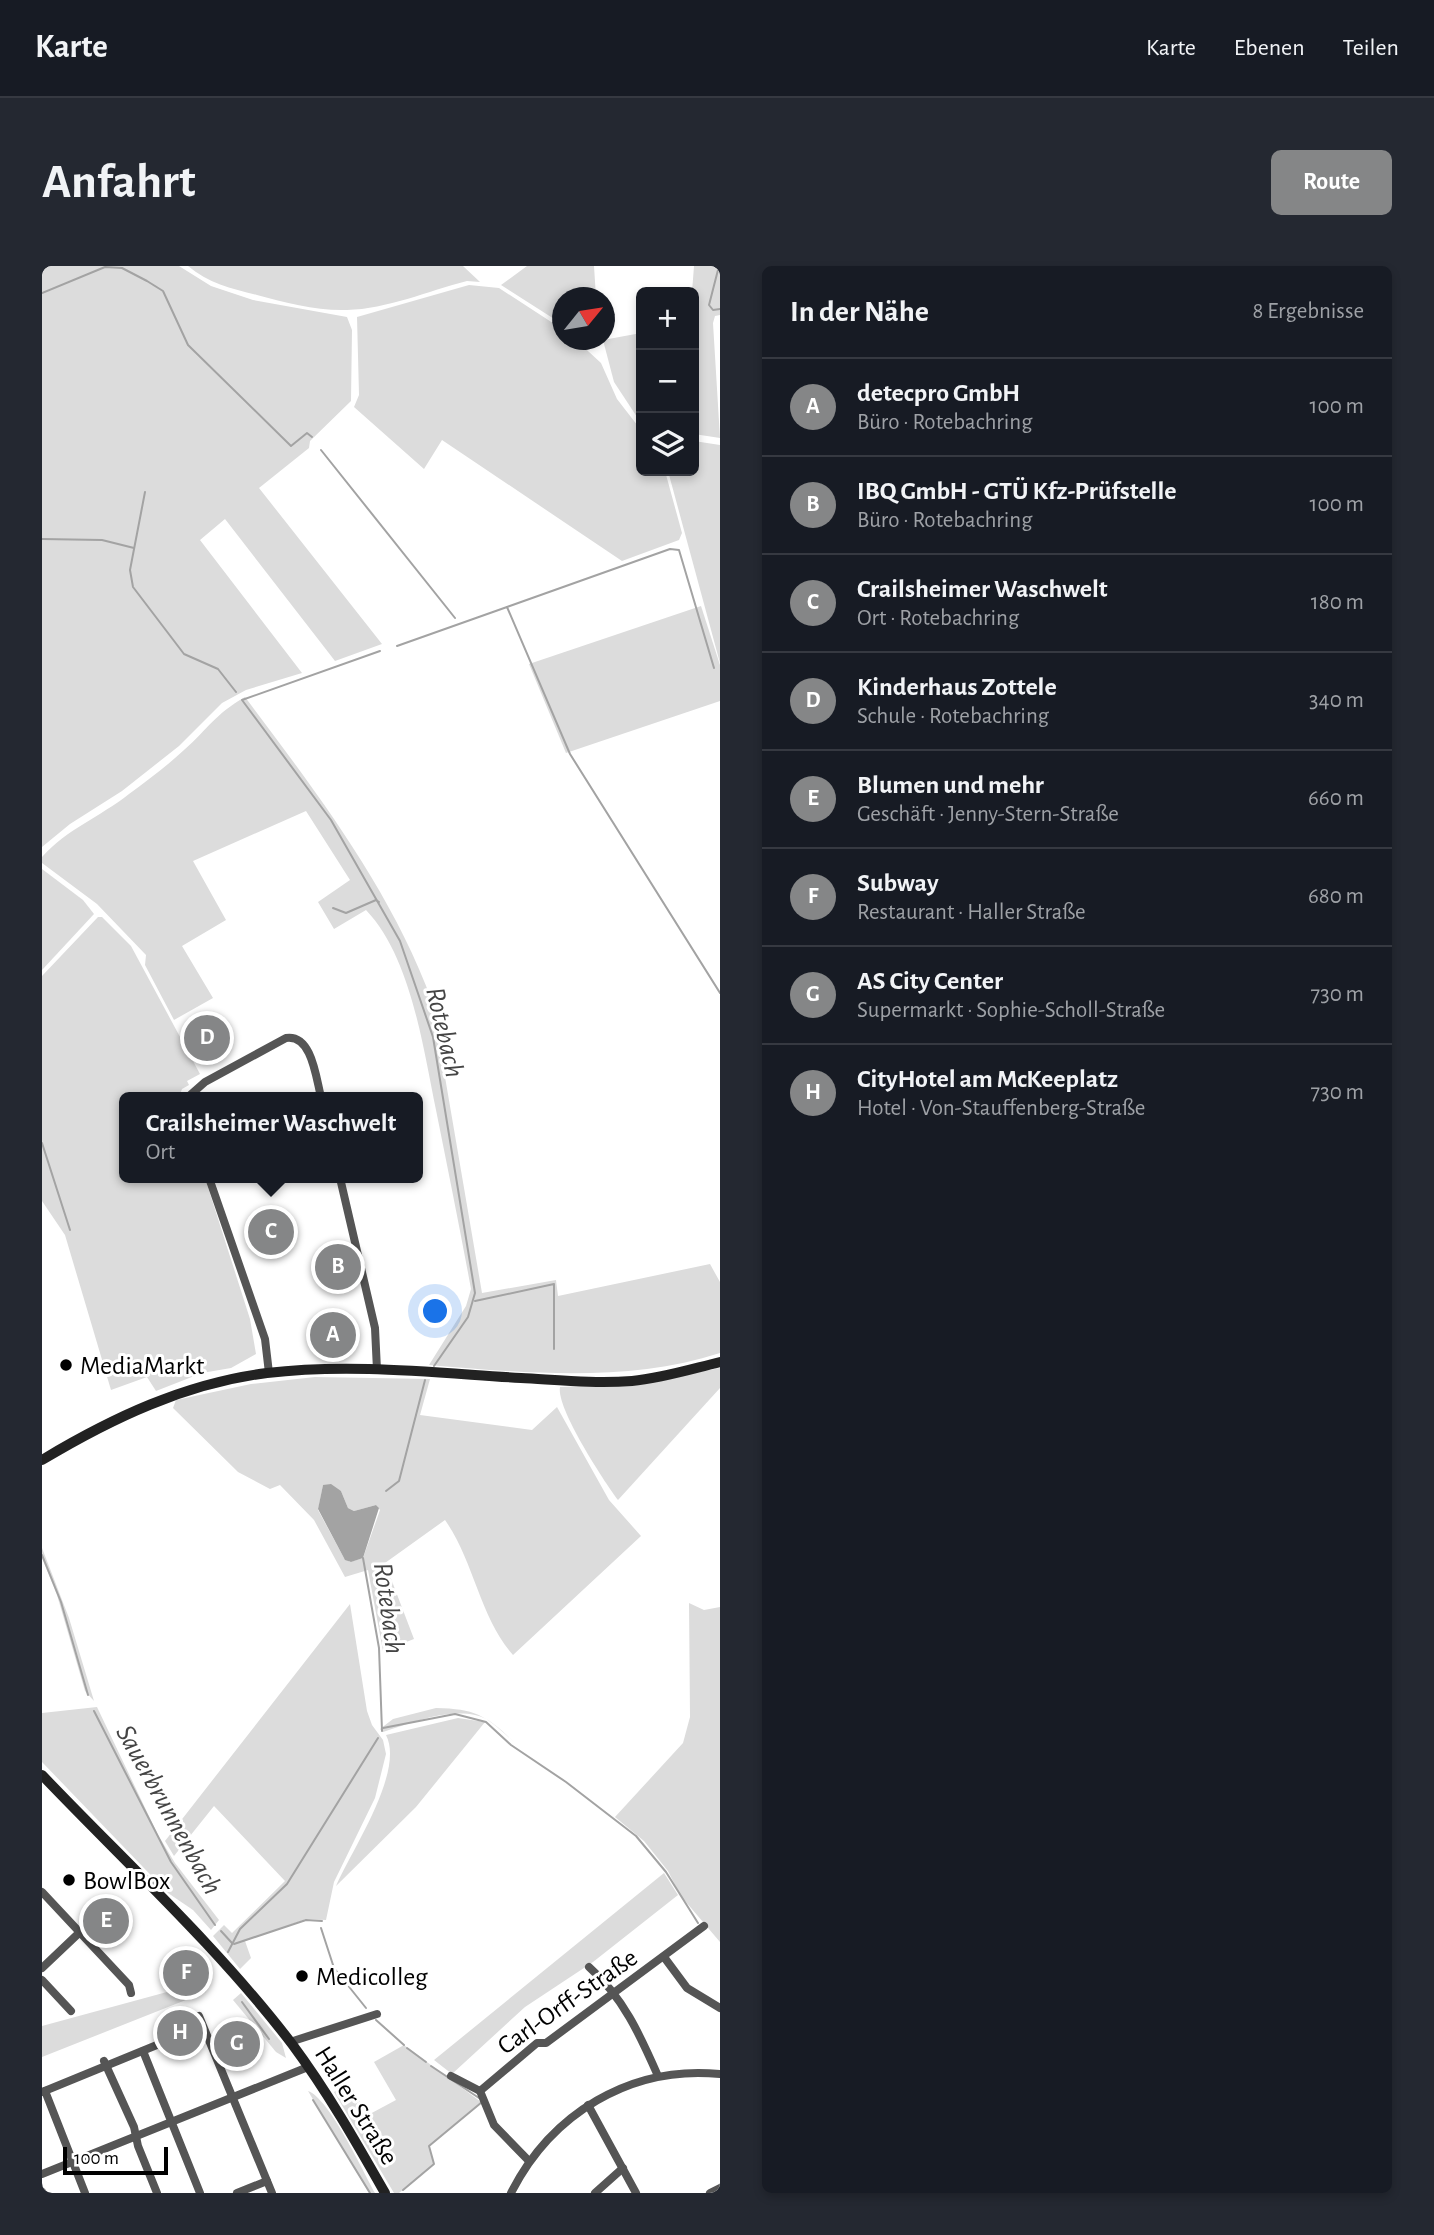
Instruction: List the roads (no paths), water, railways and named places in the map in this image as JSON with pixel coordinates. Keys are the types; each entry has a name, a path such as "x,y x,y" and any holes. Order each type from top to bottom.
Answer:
{"main road":[{"path":"42,1460 97,1428 136,1410 211,1384 269,1373 328,1369 376,1370 587,1382 666,1376 720,1362"},
{"name":"Haller Straße","path":"42,1775 219,1959 290,2042 385,2193"}],"street":[{"path":"194,1092 205,1082 293,1037 301,1041 309,1053 320,1092"},
{"path":"211,1183 265,1339 269,1373"},
{"path":"341,1183 374,1328 376,1370"},
{"path":"42,1892 129,1985 131,1993"},
{"name":"Carl-Orff-Straße","path":"480,2091 537,2043 546,2043 704,1926"},
{"path":"42,1968 80,1932"},
{"path":"664,1957 687,1988 720,2007"},
{"path":"589,1966 615,1993 634,2022 658,2077"},
{"path":"42,1980 71,2011"},
{"name":"Haller Straße","path":"290,2042 377,2014"},
{"path":"199,2016 272,2193"},
{"path":"85,2193 43,2092 106,2063 169,2040"},
{"path":"143,2051 200,2193"},
{"path":"106,2063 157,2193"},
{"path":"42,2174 308,2067"},
{"path":"511,2193 528,2160 548,2137 588,2105 623,2087 658,2077 684,2072 720,2074"},
{"path":"452,2076 480,2091 494,2125 528,2160"},
{"path":"588,2105 636,2193"},
{"path":"595,2193 623,2168"},
{"path":"237,2193 267,2181"},
{"path":"710,2193 720,2188"}],"waterway":[{"path":"719,266 709,305 713,310 720,309"},
{"path":"42,293 105,267 122,268 147,281 163,291 188,345 291,446 307,433 312,437"},
{"path":"321,450 455,618"},
{"name":"Rotebach","path":"145,492 130,570 133,587 184,654 218,669 236,692"},
{"path":"42,539 102,540 134,548"},
{"path":"507,607 670,549 679,550 714,668"},
{"path":"397,646 507,607 570,754 720,993"},
{"name":"Rotebach","path":"380,651 242,700 331,820 400,941 433,1037 475,1293 468,1317 434,1366"},
{"path":"333,908 346,913 376,900 379,902"},
{"path":"42,1143 70,1230"},
{"path":"475,1301 554,1284 554,1349"},
{"name":"Rotebach","path":"386,1491 399,1481 425,1380"},
{"name":"Sauerbrunnenbach","path":"42,1555 61,1602 88,1695"},
{"name":"Rotebach","path":"363,1558 379,1648 382,1731"},
{"name":"Sauerbrunnenbach","path":"94,1711 171,1862 215,1925"},
{"path":"383,1728 455,1714 486,1722 511,1745 566,1782 636,1836 666,1872 698,1923"},
{"name":"Rotebach","path":"228,1952 240,1929 287,1884 378,1738"},
{"path":"234,1944 306,1920 322,1921"},
{"path":"321,1928 334,1968 366,2008"},
{"name":"Sauerbrunnenbach","path":"221,1931 232,1943"},
{"name":"Sauerbrunnenbach","path":"242,2002 269,2039"},
{"path":"376,2020 404,2045"},
{"path":"407,2048 426,2062"},
{"path":"431,2066 479,2098"},
{"name":"Sauerbrunnenbach","path":"313,2100 370,2193"},
{"path":"403,2190 434,2164 429,2146 482,2102"}],"place":[{"name":"Kinderhaus Zottele","path":"207,1038"},
{"name":"Crailsheimer Waschwelt","path":"271,1232"},
{"name":"IBQ GmbH - GTÜ Kfz-Prüfstelle","path":"338,1267"},
{"name":"detecpro GmbH","path":"333,1335"},
{"name":"MediaMarkt","path":"66,1365"},
{"name":"BowlBox","path":"69,1880"},
{"name":"Blumen und mehr","path":"106,1921"},
{"name":"Subway","path":"186,1973"},
{"name":"Medicolleg","path":"302,1976"},
{"name":"CityHotel am McKeeplatz","path":"180,2033"},
{"name":"AS City Center","path":"237,2044"}]}
